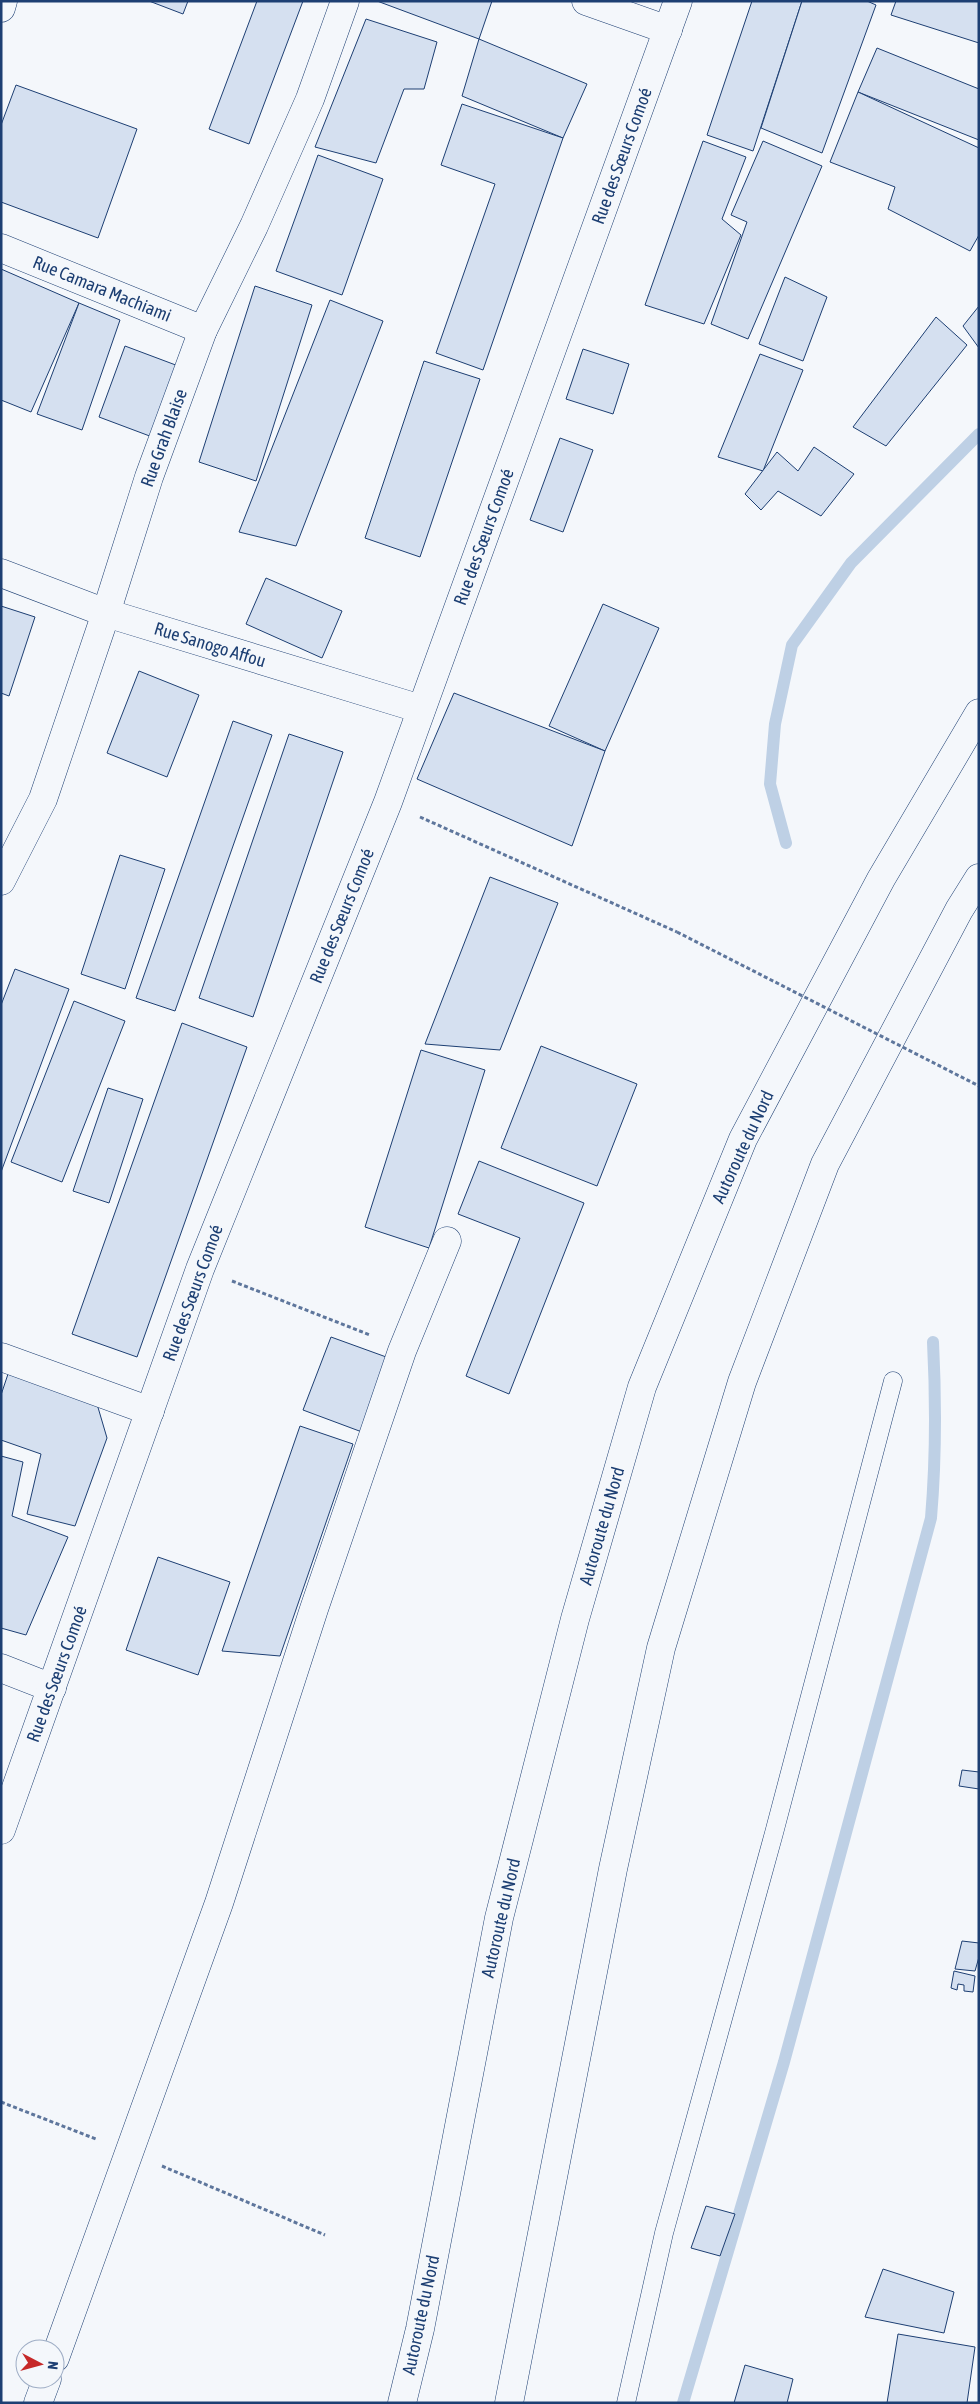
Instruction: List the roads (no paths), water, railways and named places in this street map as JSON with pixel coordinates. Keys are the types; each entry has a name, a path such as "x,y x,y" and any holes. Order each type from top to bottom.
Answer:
{"main road":[{"path":"1,8 4,1"},
{"name":"Rue Grah Blaise","path":"1,881 43,799 106,613 149,477 203,330 254,226 310,99 345,1"},
{"path":"586,1 668,30"},
{"name":"Rue des Sœurs Comoé","path":"1,1830 200,1269 388,802 678,1"},
{"name":"Rue Camara Machiami","path":"1,248 203,330"},
{"name":"Rue Sanogo Affou","path":"1,573 106,613 421,709"},
{"name":"Autoroute du Nord","path":"402,2403 422,2319 499,1918 575,1619 642,1388 743,1139 881,879 979,713"},
{"path":"509,2403 613,1869 661,1648 742,1382 825,1164 959,910 979,878"},
{"path":"62,2339 219,1903 314,1609 402,1351 448,1241"},
{"path":"1,1357 150,1411"},
{"path":"1,1668 52,1688"},
{"path":"38,2403 43,2389"}],"lane":[{"path":"626,2403 664,2233 774,1834 893,1381"}],"waterway":[{"path":"786,843 770,784 775,724 792,645 851,563 979,434"},
{"path":"683,2403 784,2062 931,1518 935,1430 933,1342"}]}
